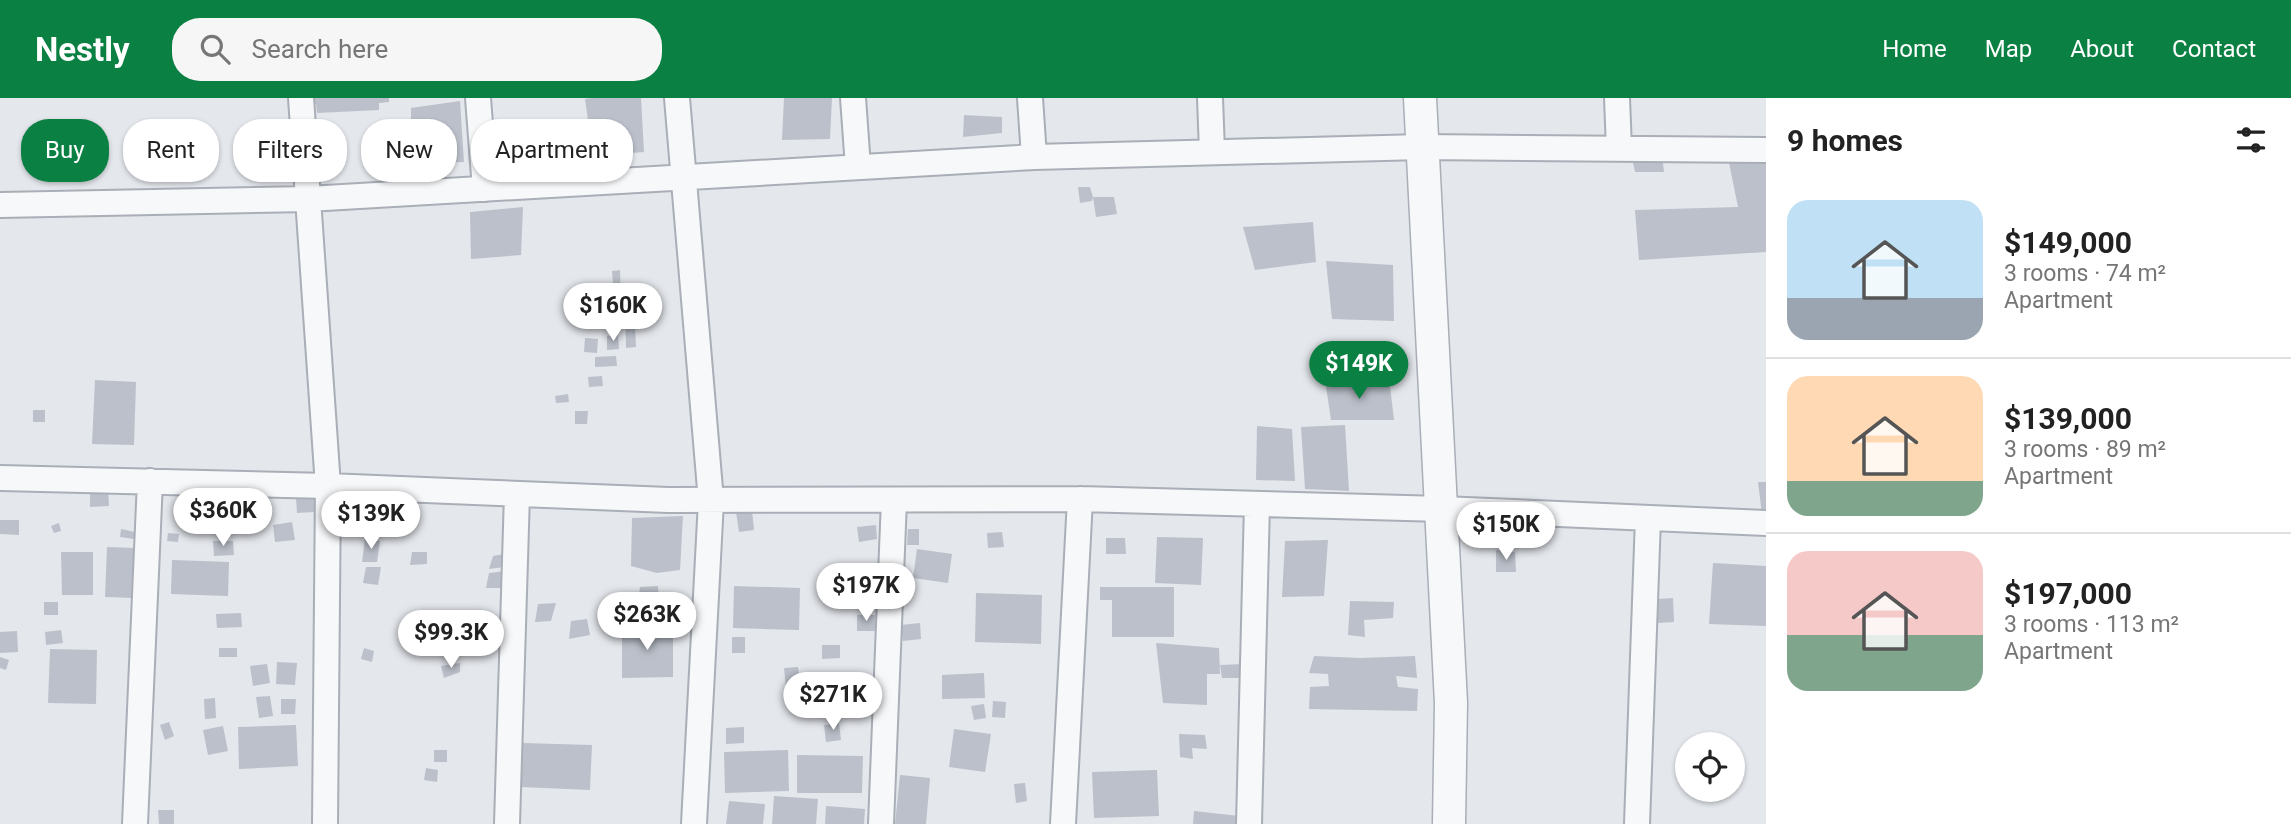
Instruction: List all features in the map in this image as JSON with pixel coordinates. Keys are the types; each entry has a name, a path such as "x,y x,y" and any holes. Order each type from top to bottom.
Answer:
{"street":[{"path":"301,98 328,486 325,824"},
{"path":"478,98 485,189"},
{"path":"677,98 711,501 694,824"},
{"path":"853,98 858,167"},
{"path":"1030,98 1034,157"},
{"path":"1210,98 1212,152"},
{"path":"1420,98 1451,703 1449,824"},
{"path":"1617,98 1619,149"},
{"path":"0,205 308,199 1034,157 1422,147 1766,150"},
{"path":"0,478 328,486 711,501 1080,499 1442,509 1766,523"},
{"path":"135,824 150,481"},
{"path":"507,824 517,494"},
{"path":"1063,824 1080,499"},
{"path":"881,824 894,500"},
{"path":"1250,824 1257,504"},
{"path":"1637,824 1648,518"}],"building":[{"path":"310,98 389,98 389,102 379,103 379,110 317,113 316,104 311,105"},
{"path":"641,98 644,152 633,153 633,119 588,119 585,99"},
{"path":"784,98 832,98 830,139 782,140"},
{"path":"460,101 464,162 457,162 457,119 411,119 411,108"},
{"path":"964,115 1002,117 1002,133 963,137"},
{"path":"1631,153 1662,155 1664,172 1635,172"},
{"path":"1766,157 1766,252 1639,260 1635,210 1738,207 1728,158"},
{"path":"1078,187 1090,187 1092,201 1080,203"},
{"path":"1093,197 1114,197 1117,214 1096,217"},
{"path":"523,207 521,255 471,259 470,212"},
{"path":"1313,222 1316,262 1255,270 1243,227"},
{"path":"1326,261 1393,265 1394,321 1332,319"},
{"path":"620,270 621,298 614,298 612,271"},
{"path":"604,287 605,297 588,299 587,288"},
{"path":"625,303 634,303 636,347 626,348"},
{"path":"618,335 619,349 607,350 607,336"},
{"path":"585,338 598,339 597,353 584,352"},
{"path":"616,356 617,366 595,367 595,357"},
{"path":"602,376 603,386 589,387 588,377"},
{"path":"95,380 136,382 134,445 92,444"},
{"path":"1325,380 1390,386 1394,420 1331,420"},
{"path":"568,394 569,402 556,403 555,396"},
{"path":"33,410 45,410 45,422 33,422"},
{"path":"575,411 588,411 587,424 575,424"},
{"path":"1345,425 1349,491 1305,489 1301,427"},
{"path":"1257,426 1292,429 1295,481 1256,480"},
{"path":"1758,482 1766,482 1766,514 1762,514"},
{"path":"261,488 262,502 245,504 243,490"},
{"path":"108,490 109,506 90,507 90,491"},
{"path":"314,497 314,512 297,513 296,498"},
{"path":"230,506 232,518 216,520 215,508"},
{"path":"403,506 415,506 413,524 401,524"},
{"path":"752,510 754,530 739,532 736,512"},
{"path":"683,516 680,570 657,573 631,566 632,518"},
{"path":"0,520 19,520 19,535 0,534"},
{"path":"292,522 295,540 275,542 273,525"},
{"path":"59,523 61,531 54,533 51,526"},
{"path":"876,525 877,539 859,542 857,527"},
{"path":"121,529 135,532 134,539 120,537"},
{"path":"908,529 919,529 919,545 907,545"},
{"path":"1002,532 1004,547 988,548 987,533"},
{"path":"168,533 179,534 178,542 167,541"},
{"path":"1157,537 1203,538 1201,585 1155,583"},
{"path":"1106,538 1125,538 1126,554 1106,554"},
{"path":"365,539 380,541 377,562 362,562"},
{"path":"1328,540 1324,596 1282,597 1285,541"},
{"path":"213,541 233,541 234,555 214,556"},
{"path":"107,547 135,548 134,598 105,597"},
{"path":"917,549 952,554 948,583 913,578"},
{"path":"1496,550 1515,552 1516,572 1496,572"},
{"path":"61,552 93,552 93,595 62,595"},
{"path":"412,552 427,552 427,564 410,565"},
{"path":"504,554 504,567 489,569 493,556"},
{"path":"172,560 229,562 228,596 171,594"},
{"path":"1713,563 1766,566 1766,626 1709,624"},
{"path":"366,567 381,567 378,585 363,583"},
{"path":"506,571 503,588 486,588 489,573"},
{"path":"658,586 659,601 638,602 640,587"},
{"path":"734,586 800,588 799,630 733,628"},
{"path":"1100,587 1174,587 1174,637 1112,637 1112,600 1100,600"},
{"path":"976,593 1042,595 1041,644 975,642"},
{"path":"1673,598 1674,622 1658,623 1658,599"},
{"path":"1350,601 1394,602 1393,618 1364,620 1365,637 1348,635"},
{"path":"44,602 58,602 58,615 44,615"},
{"path":"556,603 551,621 535,622 538,604"},
{"path":"241,613 242,627 217,628 216,614"},
{"path":"857,615 875,615 875,631 857,631"},
{"path":"455,617 460,626 450,628 453,634 432,641 426,627"},
{"path":"587,619 590,635 569,639 571,621"},
{"path":"920,623 921,639 903,641 901,625"},
{"path":"622,627 673,627 673,677 622,678"},
{"path":"61,630 63,643 46,645 45,632"},
{"path":"17,631 18,652 0,653 0,632"},
{"path":"732,637 745,637 745,653 732,653"},
{"path":"1156,643 1219,648 1220,674 1207,674 1207,705 1163,703"},
{"path":"822,645 840,645 840,658 822,659"},
{"path":"219,648 237,648 237,657 219,657"},
{"path":"364,648 374,651 372,662 361,659"},
{"path":"50,649 97,650 96,704 48,703"},
{"path":"1314,656 1415,656 1417,678 1396,676 1398,687 1418,689 1417,711 1309,709 1310,687 1329,686 1328,674 1309,673"},
{"path":"0,657 9,660 6,670 0,668"},
{"path":"277,662 297,663 295,685 276,684"},
{"path":"460,663 460,672 444,678 441,666"},
{"path":"267,664 270,683 253,686 250,666"},
{"path":"1245,664 1245,678 1222,678 1220,665"},
{"path":"798,667 800,686 786,688 784,668"},
{"path":"984,673 985,698 942,699 942,675"},
{"path":"270,696 273,716 259,718 256,697"},
{"path":"215,698 216,718 205,719 204,699"},
{"path":"281,699 296,699 295,714 281,714"},
{"path":"993,701 1006,702 1005,718 992,717"},
{"path":"984,704 986,718 974,720 971,706"},
{"path":"169,722 174,736 165,740 160,725"},
{"path":"839,723 841,740 826,742 824,725"},
{"path":"296,725 298,766 239,769 238,727"},
{"path":"223,726 228,751 208,755 203,730"},
{"path":"744,727 744,743 726,744 726,728"},
{"path":"954,729 991,734 985,772 949,767"},
{"path":"1179,734 1205,735 1207,749 1192,748 1193,759 1180,757"},
{"path":"522,743 592,745 590,790 521,787"},
{"path":"434,750 447,750 447,762 434,762"},
{"path":"788,750 789,791 725,793 724,752"},
{"path":"797,755 863,756 862,793 797,793"},
{"path":"426,768 438,770 437,782 424,780"},
{"path":"1157,770 1159,816 1094,818 1092,772"},
{"path":"900,775 930,778 926,824 895,824"},
{"path":"1025,783 1027,801 1016,803 1014,784"},
{"path":"774,796 818,799 816,824 772,824"},
{"path":"729,801 765,804 763,824 726,824"},
{"path":"826,806 865,809 864,824 825,824"},
{"path":"158,810 174,810 174,824 159,824"},
{"path":"1194,811 1239,816 1238,824 1193,824"}]}
